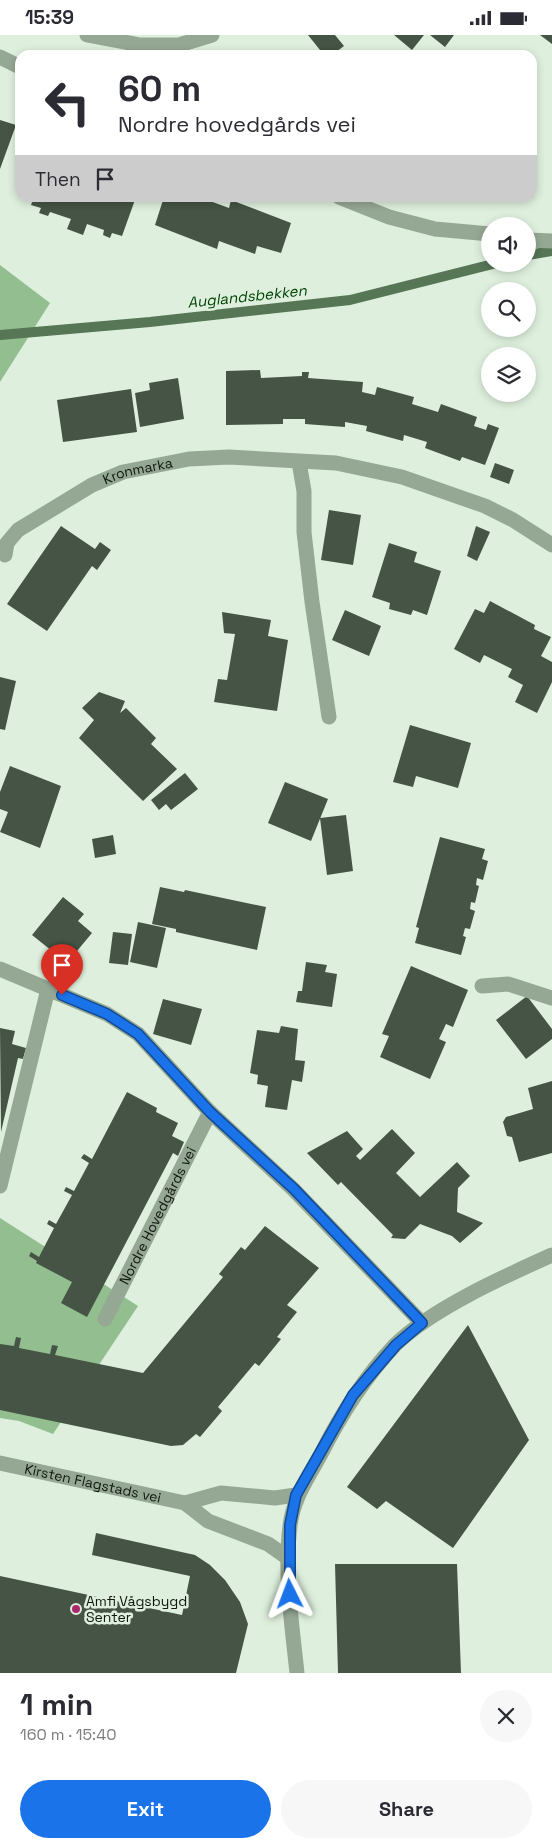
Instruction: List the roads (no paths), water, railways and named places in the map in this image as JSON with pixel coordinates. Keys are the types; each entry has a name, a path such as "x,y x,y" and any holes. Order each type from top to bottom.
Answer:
{"street":[{"path":"87,35 140,45 179,45 212,35"},
{"path":"0,57 15,64"},
{"path":"352,202 389,217 435,229 481,233"},
{"path":"536,240 552,241"},
{"name":"Kronmarka","path":"5,555 7,543 18,530 92,485 123,472 189,459 221,457 336,463 402,477 485,506 513,520 552,545"},
{"path":"299,462 304,491 304,532 312,602 329,717"},
{"path":"0,969 107,1014 138,1034 210,1112 294,1189 422,1323"},
{"path":"482,986 508,984 552,998"},
{"path":"0,1186 48,989"},
{"name":"Nordre Hovedgårds vei","path":"105,1319 210,1112"},
{"path":"297,1673 290,1612 288,1558 290,1525 296,1495 353,1395 396,1345 422,1323 487,1286 552,1255"},
{"name":"Kirsten Flagstads vei","path":"0,1463 185,1503 208,1521 268,1544 288,1558"},
{"name":"Kirsten Flagstads vei","path":"185,1503 220,1493 275,1498 296,1495"}],"waterway":[{"name":"Auglandsbekken","path":"536,254 552,251"},
{"name":"Auglandsbekken","path":"0,335 150,322 350,300 481,267"}],"place":[{"name":"Amfi Vågsbygd Senter","path":"76,1609"}]}
